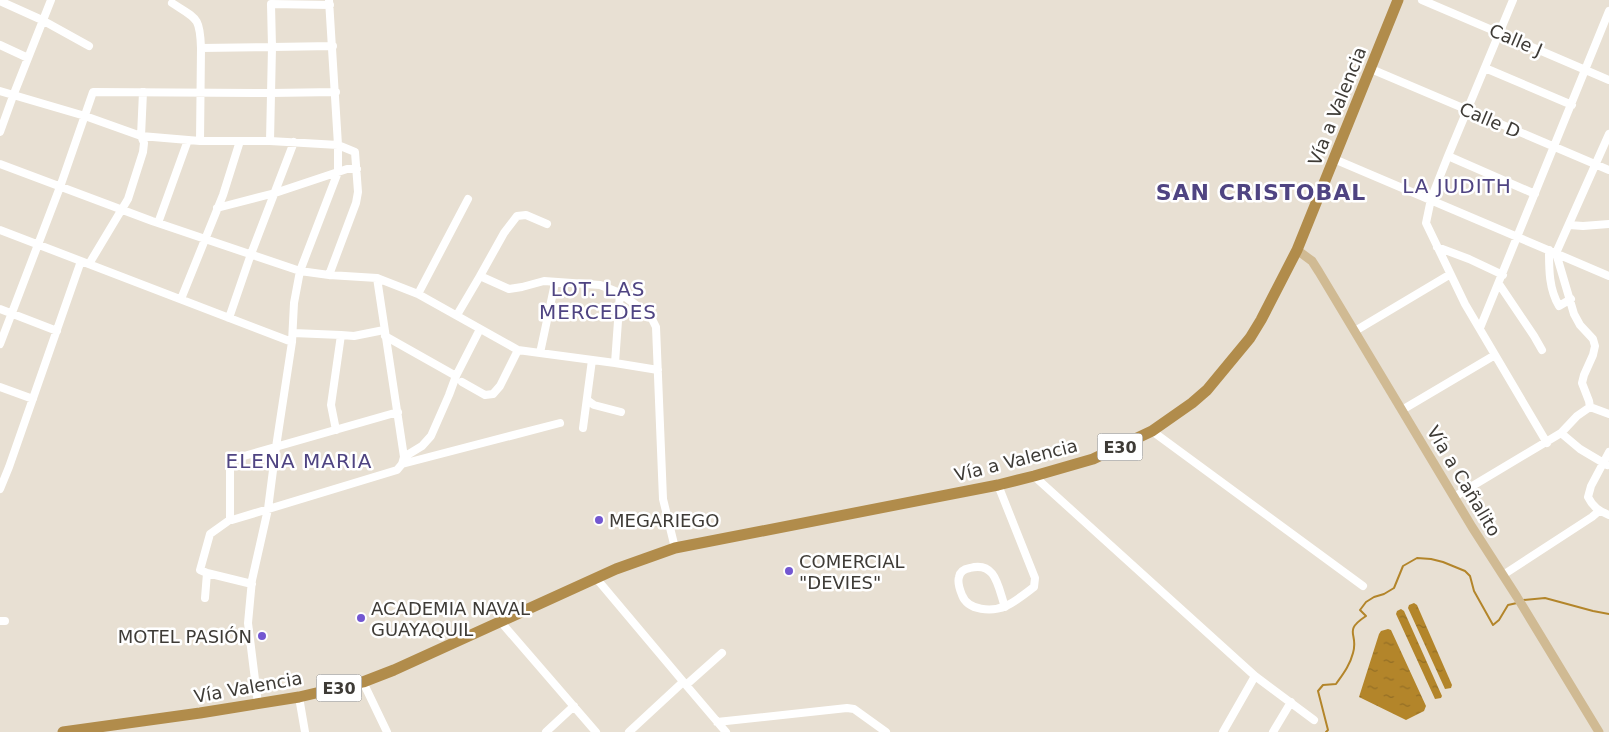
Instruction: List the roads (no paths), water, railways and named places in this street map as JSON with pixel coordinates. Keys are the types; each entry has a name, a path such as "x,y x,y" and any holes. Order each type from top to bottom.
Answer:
{"highway":[{"name":"Vía a Valencia","path":"596,578 675,548 998,485 1093,459 1152,431 1192,403 1207,390 1250,338 1262,320 1297,250 1398,0"},
{"name":"Vía Valencia","path":"64,732 258,704 299,697 363,682 394,670 596,578"}],"main road":[{"name":"Vía a Cañalito","path":"1297,250 1312,261 1454,497 1517,596 1599,732"}],"street":[{"path":"0,132 12,96 51,0"},
{"name":"Calle J","path":"1422,0 1609,80"},
{"path":"1513,0 1431,199 1426,223 1449,275 1547,443"},
{"path":"0,1 42,20 89,46"},
{"path":"258,704 248,623 252,584 268,509 292,342 294,303 300,271 338,172 336,92 330,2 271,3 270,141"},
{"path":"172,3 198,22 201,48 200,141"},
{"path":"1480,328 1609,11"},
{"path":"0,45 28,58"},
{"path":"201,48 333,46"},
{"path":"1486,68 1572,105"},
{"name":"Calle D","path":"1371,69 1609,170"},
{"path":"0,92 85,116 141,136 200,141 240,140 338,145 355,152 358,197 330,276"},
{"path":"0,344 60,187 93,92 270,94 336,92"},
{"path":"89,264 128,199 143,152 144,143 141,136 143,92"},
{"path":"1571,299 1559,306 1556,300 1549,276 1552,251 1569,225 1609,134"},
{"path":"158,223 188,140"},
{"path":"181,299 217,208 240,140"},
{"path":"229,318 251,254 294,142"},
{"path":"1448,156 1535,194"},
{"path":"1334,159 1608,274"},
{"path":"0,164 120,210 300,271 330,276 377,278 418,294 518,350 658,370"},
{"path":"217,208 275,193 347,169 357,169"},
{"path":"418,294 468,199"},
{"path":"458,315 515,218 526,215 547,224"},
{"path":"1569,225 1609,224"},
{"path":"0,230 292,342"},
{"path":"1437,247 1503,275"},
{"path":"1552,251 1571,299 1574,314 1580,325 1593,339 1595,346 1582,383 1590,407"},
{"path":"0,489 10,467 81,261"},
{"path":"1355,331 1449,275"},
{"path":"480,276 509,288 522,287 544,281 594,284 620,293 640,308 655,323 664,499 675,548"},
{"path":"377,278 384,333 398,412 403,460"},
{"path":"540,353 555,283"},
{"path":"1499,284 1542,350"},
{"path":"615,363 620,293"},
{"path":"0,309 57,331"},
{"path":"419,459 445,406 456,376 480,329"},
{"path":"293,333 354,336 384,333 456,376"},
{"path":"336,430 331,405 341,335"},
{"path":"462,382 486,395 493,394 500,386 518,350"},
{"path":"1402,410 1495,355"},
{"path":"583,428 592,360"},
{"path":"0,387 34,399"},
{"path":"587,400 594,405 621,412"},
{"path":"1590,407 1609,414"},
{"path":"1454,497 1561,434 1577,416 1590,407"},
{"path":"231,519 229,461 398,412"},
{"path":"403,460 419,459 560,423"},
{"path":"1152,431 1363,586"},
{"path":"1561,434 1580,449 1607,465"},
{"path":"252,584 200,570 210,534 231,519 397,470 403,460 422,446 431,436"},
{"path":"1609,452 1607,465 1591,486 1588,498 1591,504 1599,511 1609,515"},
{"path":"0,464 10,467"},
{"path":"1034,476 1255,676 1314,720"},
{"path":"998,485 1035,578 1034,587 1005,607 980,609 967,603 963,598 958,582 960,573 964,569 976,566 987,567 990,570 1005,607"},
{"path":"1503,575 1599,511"},
{"path":"205,598 207,573"},
{"path":"596,578 720,728 848,708 854,709 886,732"},
{"path":"500,621 596,732"},
{"path":"629,732 722,653"},
{"path":"1223,732 1255,676"},
{"path":"363,682 387,732"},
{"path":"299,697 305,732"},
{"path":"1273,732 1291,702"},
{"path":"546,732 574,706"}],"water":[{"path":"1414,603 1417,605 1452,685 1451,688 1445,689 1408,608 1409,605"},
{"path":"1401,609 1404,611 1442,696 1441,698 1435,699 1396,614"},
{"path":"1391,630 1426,706 1424,711 1406,720 1359,697 1379,634 1381,631"}],"waterway":[{"path":"1326,732 1328,730 1318,691 1323,685 1336,684 1341,677 1353,653 1353,629 1366,616 1360,610 1366,602 1394,588 1403,566 1417,558 1431,559 1465,571 1470,576 1474,591 1493,625 1499,620 1508,605 1517,603"},
{"path":"1523,600 1545,598 1609,614"}],"place":[{"name":"MEGARIEGO","path":"599,520"},
{"name":"COMERCIAL \"DEVIES\"","path":"789,571"},
{"name":"ACADEMIA NAVAL GUAYAQUIL","path":"361,618"},
{"name":"MOTEL PASIÓN","path":"262,636"}],"district":[{"name":"LA JUDITH","path":"1457,186"},
{"name":"SAN CRISTOBAL","path":"1261,192"},
{"name":"LOT. LAS MERCEDES","path":"598,300"},
{"name":"ELENA MARIA","path":"299,461"}]}
